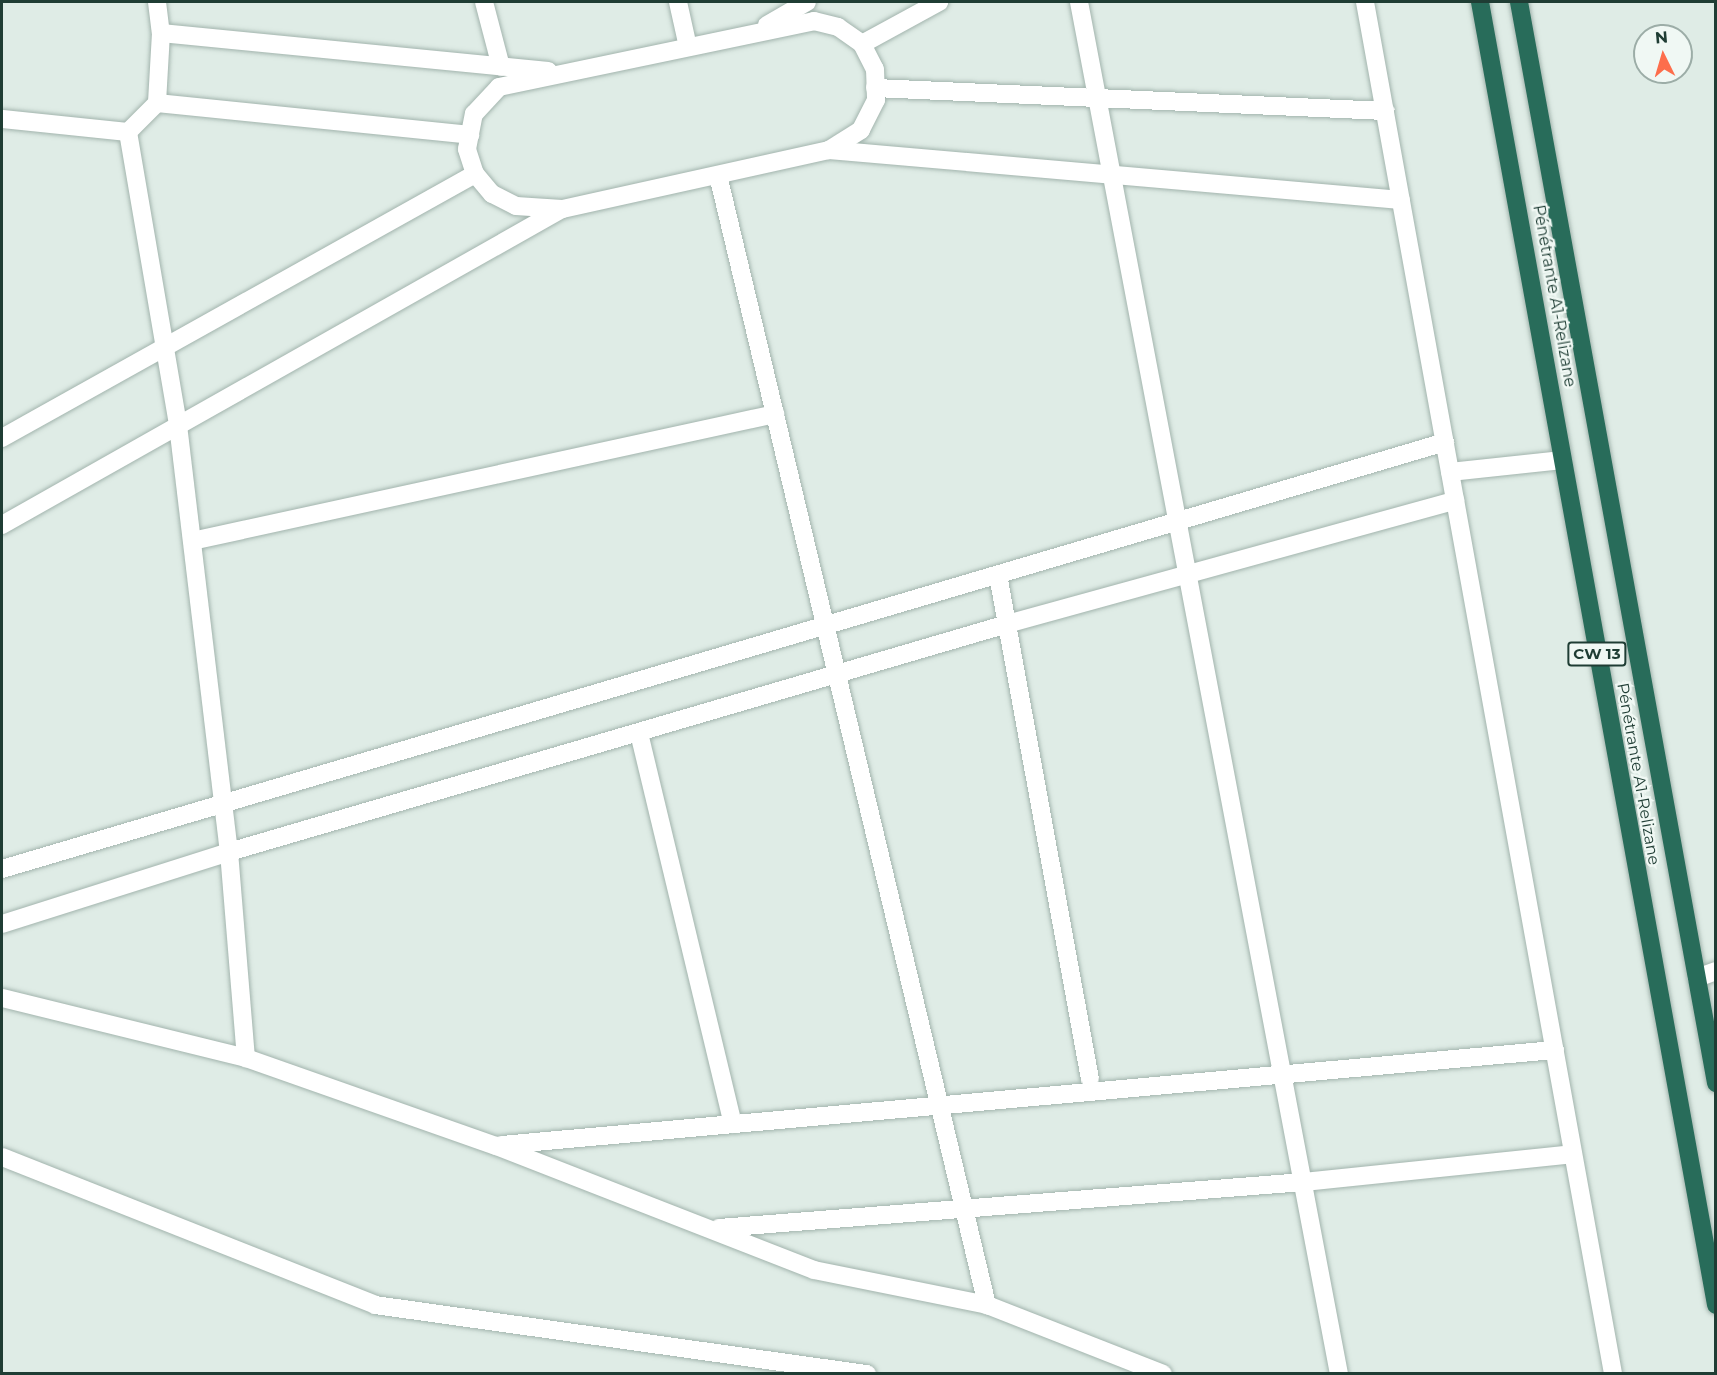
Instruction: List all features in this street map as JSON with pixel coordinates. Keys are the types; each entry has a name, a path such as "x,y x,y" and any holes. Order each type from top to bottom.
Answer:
{"highway":[{"name":"Pénétrante A1-Relizane","path":"1480,2 1716,1305"},
{"name":"Pénétrante A1-Relizane","path":"1519,2 1716,1083"}],"street":[{"path":"128,132 157,103 161,33 157,2"},
{"path":"484,2 501,67"},
{"path":"678,2 688,47"},
{"path":"753,33 807,2"},
{"path":"862,45 939,2"},
{"path":"1079,2 1114,176 1339,1374"},
{"path":"1365,2 1613,1374"},
{"path":"829,150 861,129 876,100 874,69 862,45 838,27 814,21 499,87 474,114 467,150 475,174 492,194 516,206 562,209 829,150 1401,200"},
{"path":"161,33 565,73"},
{"path":"875,88 1098,100 1385,111"},
{"path":"157,103 470,135"},
{"path":"2,119 128,132"},
{"path":"128,132 178,425 229,852 246,1058"},
{"path":"4,432 165,347 475,174"},
{"path":"718,175 987,1305"},
{"path":"2,525 562,209"},
{"path":"192,541 775,414"},
{"path":"2,868 1445,442"},
{"path":"1450,472 1562,460"},
{"path":"2,924 229,852 1007,624 1188,577 1455,501"},
{"path":"998,575 1090,1079"},
{"path":"639,733 733,1124"},
{"path":"1697,978 1716,971"},
{"path":"2,998 246,1058 496,1146 714,1228 814,1270 987,1305 1163,1374"},
{"path":"496,1146 939,1104 1555,1050"},
{"path":"714,1228 1303,1182 1573,1154"},
{"path":"2,1157 375,1305 867,1374"}]}
